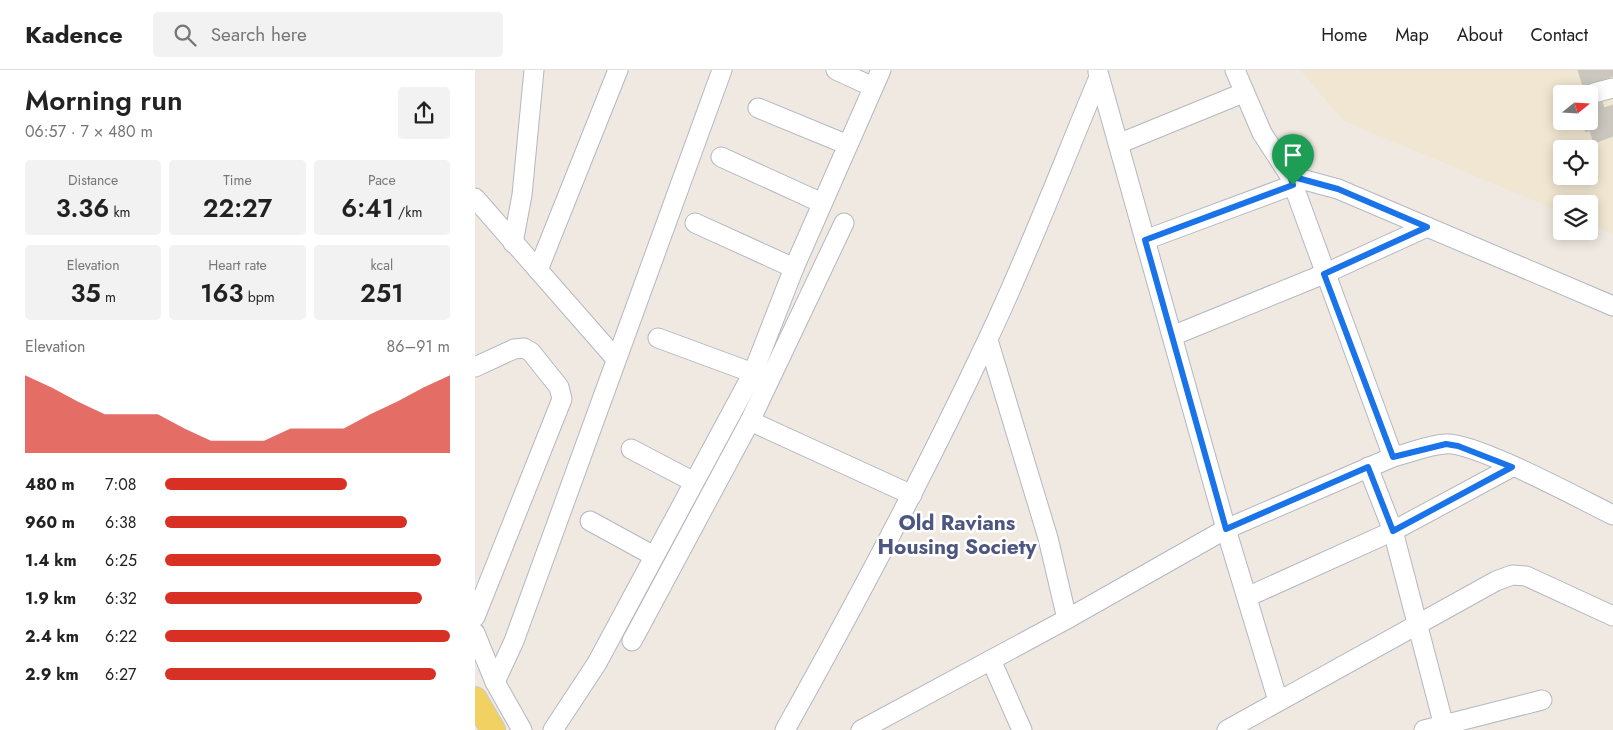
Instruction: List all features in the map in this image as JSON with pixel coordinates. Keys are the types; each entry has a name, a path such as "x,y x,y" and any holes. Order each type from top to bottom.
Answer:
{"main road":[{"path":"475,699 493,730"}],"street":[{"path":"513,243 522,195 534,70"},
{"path":"538,270 618,70"},
{"path":"495,682 517,632 722,70"},
{"path":"553,730 597,663 753,373 794,268 877,78 836,70"},
{"path":"1235,70 1243,93 1262,133 1291,181 1393,457"},
{"path":"1099,73 1226,529 1278,701"},
{"path":"785,730 912,495 988,340 1099,73"},
{"path":"1598,93 1613,88"},
{"path":"1118,144 1243,93"},
{"path":"758,108 848,145"},
{"path":"721,157 822,203"},
{"path":"1145,240 1291,181 1338,189 1613,306"},
{"path":"475,198 616,359"},
{"path":"695,223 794,268"},
{"path":"632,641 750,421 844,223"},
{"path":"1172,336 1324,274 1427,227"},
{"path":"658,338 753,373"},
{"path":"988,340 1048,538 1067,619"},
{"path":"475,368 514,348 524,348 531,352 559,387 562,399 475,617"},
{"path":"750,421 912,495"},
{"path":"861,730 1067,619 1226,529 1393,457 1446,444 1458,446 1512,467 1613,515"},
{"path":"631,449 694,482"},
{"path":"1368,467 1393,531 1444,727"},
{"path":"1247,597 1393,531 1512,467"},
{"path":"591,521 655,556"},
{"path":"1227,730 1511,574 1526,576 1613,616"},
{"path":"475,633 495,682 521,730"},
{"path":"991,660 1022,730"},
{"path":"1424,730 1444,727 1542,700"}],"shaded area":[{"path":"1300,70 1613,70 1613,234 1598,228 1598,195 1553,195 1553,209 1344,121"}],"building":[{"path":"1578,70 1613,70 1613,76 1583,85"},
{"path":"1602,102 1604,108 1613,105 1613,136 1598,142 1593,140 1590,130 1598,130 1598,103"}],"district":[{"name":"Old Ravians Housing Society","path":"957,535"}],"route":[{"path":"1290,176 1338,189 1427,227 1324,274 1393,457 1446,444 1458,446 1496,459 1512,467 1393,531 1368,467 1226,529 1145,240 1293,185 1290,176"}]}
